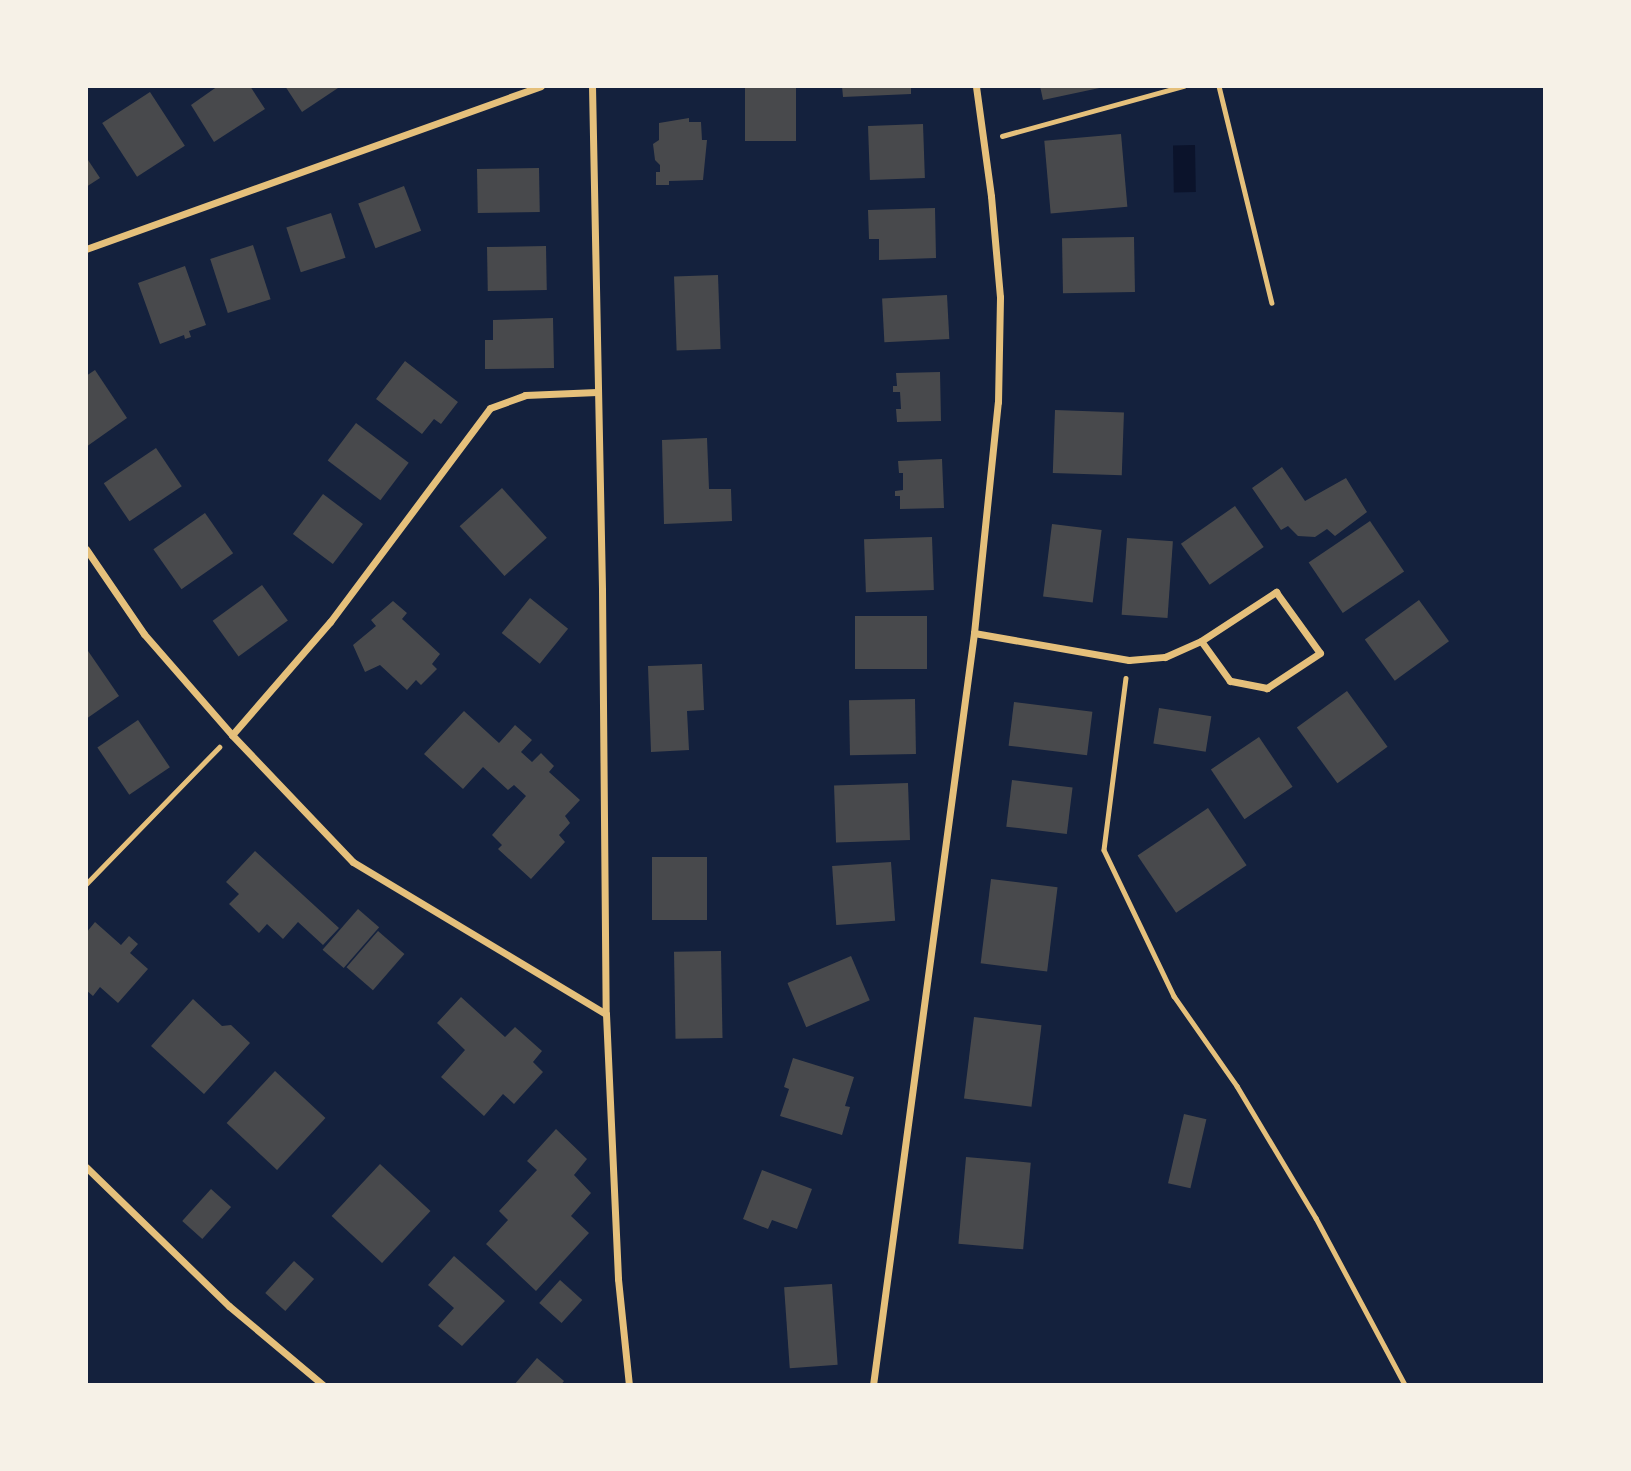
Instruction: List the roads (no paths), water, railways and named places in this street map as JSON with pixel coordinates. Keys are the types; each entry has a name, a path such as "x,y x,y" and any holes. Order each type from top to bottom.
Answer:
{"street":[{"path":"86,249 541,86"},
{"path":"592,86 606,1014 618,1279 629,1385"},
{"path":"873,1385 974,633 998,402 1000,297 985,141 976,86"},
{"path":"232,734 330,622 490,408 525,395 597,392"},
{"path":"86,549 144,634 232,734 353,862 606,1014"},
{"path":"974,633 1129,660 1166,657 1201,641 1276,592 1321,653 1267,688 1230,681 1201,641"},
{"path":"86,1167 229,1306 323,1385"}],"water":[{"path":"1173,145 1195,145 1196,192 1174,192"}]}
